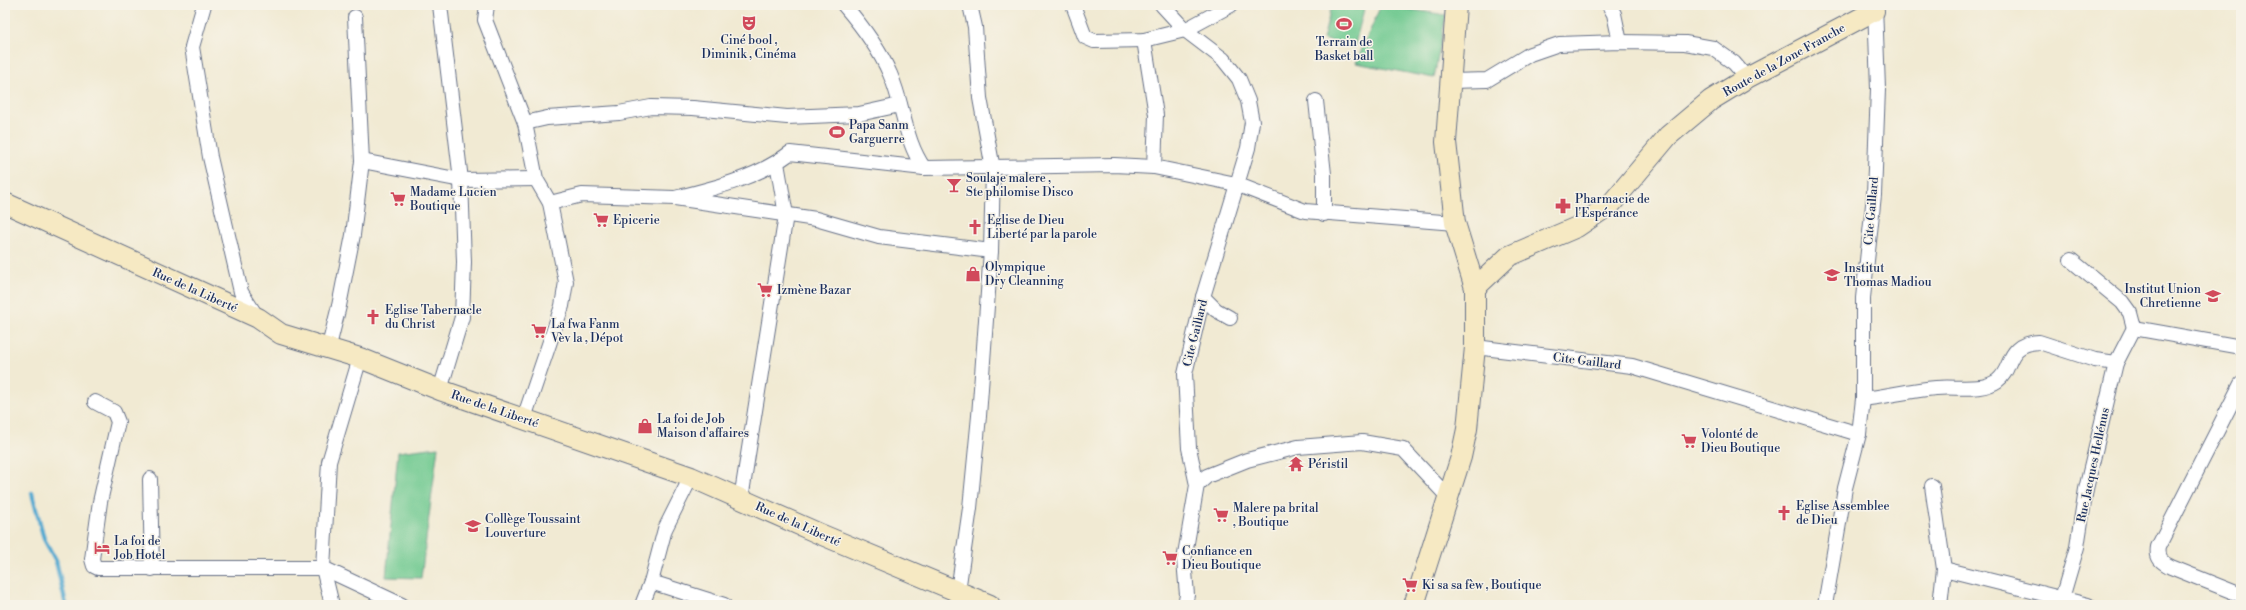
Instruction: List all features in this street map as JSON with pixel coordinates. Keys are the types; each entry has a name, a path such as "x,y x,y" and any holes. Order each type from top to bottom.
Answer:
{"street":[{"path":"204,5 192,47 209,150 241,292 258,318"},
{"path":"440,5 461,180 464,262 462,317 440,390"},
{"path":"486,5 485,20 524,123 536,179 550,203 566,282 562,306 524,418"},
{"path":"844,5 868,34 890,74 914,155 924,168"},
{"path":"958,591 970,508 979,416 991,251 993,168 980,98 974,27 970,5"},
{"path":"1073,5 1087,39 1094,41 1144,40 1184,30 1231,5"},
{"name":"Cite Gaillard","path":"1162,5 1184,30 1223,59 1239,79 1248,101 1252,122 1248,148 1236,184 1204,297 1185,374 1189,448 1197,486 1184,560 1187,595 1185,605"},
{"path":"1414,605 1449,498 1467,429 1475,347 1475,288 1455,223 1446,142 1456,5"},
{"path":"1609,5 1614,14 1620,42"},
{"name":"Cite Gaillard","path":"1826,605 1845,488 1859,434 1863,398 1863,298 1874,195 1878,89 1878,7"},
{"name":"Route de la Zone Franche","path":"1475,288 1509,256 1577,227 1611,204 1668,136 1711,100 1747,78 1878,7"},
{"path":"328,350 339,306 353,235 362,161 355,17"},
{"path":"1144,40 1156,115 1154,167"},
{"path":"1451,80 1487,80 1530,54 1559,44 1620,42 1685,43 1713,48 1734,63 1747,78"},
{"path":"1316,101 1324,174 1324,214"},
{"path":"524,123 547,118 619,113 651,107 693,108 787,117 859,114 900,105"},
{"path":"675,198 724,186 777,163 790,153 924,168 1114,165 1154,167 1236,184 1305,211 1324,214 1455,223"},
{"path":"362,161 461,180 536,179"},
{"path":"741,499 786,215 777,163"},
{"path":"550,203 582,195 675,198 816,219 879,238 991,251"},
{"name":"Rue de la Liberté","path":"5,203 258,318 281,334 328,350 360,358 440,390 691,477 820,534 990,605"},
{"path":"2071,260 2122,302 2130,313 2134,328 2241,347"},
{"path":"1204,297 1216,310 1230,318"},
{"name":"Rue Jacques Hellénus","path":"2061,602 2077,547 2086,488 2116,363 2134,328"},
{"path":"1863,398 1938,388 1990,385 2000,379 2012,356 2019,347 2030,342 2039,342 2095,360 2116,363"},
{"name":"Cite Gaillard","path":"1475,347 1632,366 1859,434"},
{"path":"332,605 323,568 329,462 360,358"},
{"path":"2241,384 2158,547 2157,555 2161,562 2170,567 2241,595"},
{"path":"95,402 114,412 118,422 118,428 100,502 92,563 98,568 323,568 402,605"},
{"path":"1197,486 1207,476 1247,460 1298,447 1362,442 1403,449 1449,498"},
{"path":"642,605 651,582 665,529 691,477"},
{"path":"150,479 152,569"},
{"path":"1932,486 1944,569 1940,605"},
{"path":"1944,569 2061,602 2088,605"},
{"path":"651,582 724,605"},
{"path":"2240,605 2241,601"}],"green space":[{"name":"Terrain de Basket ball","path":"1332,5 1348,5 1364,9 1354,48 1323,39"},
{"path":"1381,5 1446,15 1434,78 1356,63"},
{"path":"438,447 421,578 386,577 398,452"}],"waterway":[{"path":"32,493 44,539 56,561 66,605"}],"place":[{"name":"Ciné bool , Diminik , Cinéma","path":"749,23"},
{"name":"Terrain de Basket ball","path":"1344,24"},
{"name":"Papa Sanm Garguerre","path":"837,132"},
{"name":"Soulaje malere , Ste philomise Disco","path":"954,185"},
{"name":"Madame Lucien Boutique","path":"398,199"},
{"name":"Pharmacie de l'Espérance","path":"1563,206"},
{"name":"Epicerie","path":"601,220"},
{"name":"Eglise de Dieu Liberté par la parole","path":"975,227"},
{"name":"Olympique Dry Cleanning","path":"973,274"},
{"name":"Institut Thomas Madiou","path":"1832,275"},
{"name":"Izmène Bazar","path":"765,290"},
{"name":"Institut Union Chretienne","path":"2213,296"},
{"name":"Eglise Tabernacle du Christ","path":"373,317"},
{"name":"La fwa Fanm Vèv la , Dépot","path":"539,331"},
{"name":"La foi de Job Maison d'affaires","path":"645,426"},
{"name":"Volonté de Dieu Boutique","path":"1689,441"},
{"name":"Péristil","path":"1296,464"},
{"name":"Eglise Assemblee de Dieu","path":"1784,513"},
{"name":"Malere pa brital , Boutique","path":"1221,515"},
{"name":"Collège Toussaint Louverture","path":"473,526"},
{"name":"La foi de Job Hotel","path":"102,548"},
{"name":"Confiance en Dieu Boutique","path":"1170,558"},
{"name":"Ki sa sa fèw , Boutique","path":"1410,585"}]}
